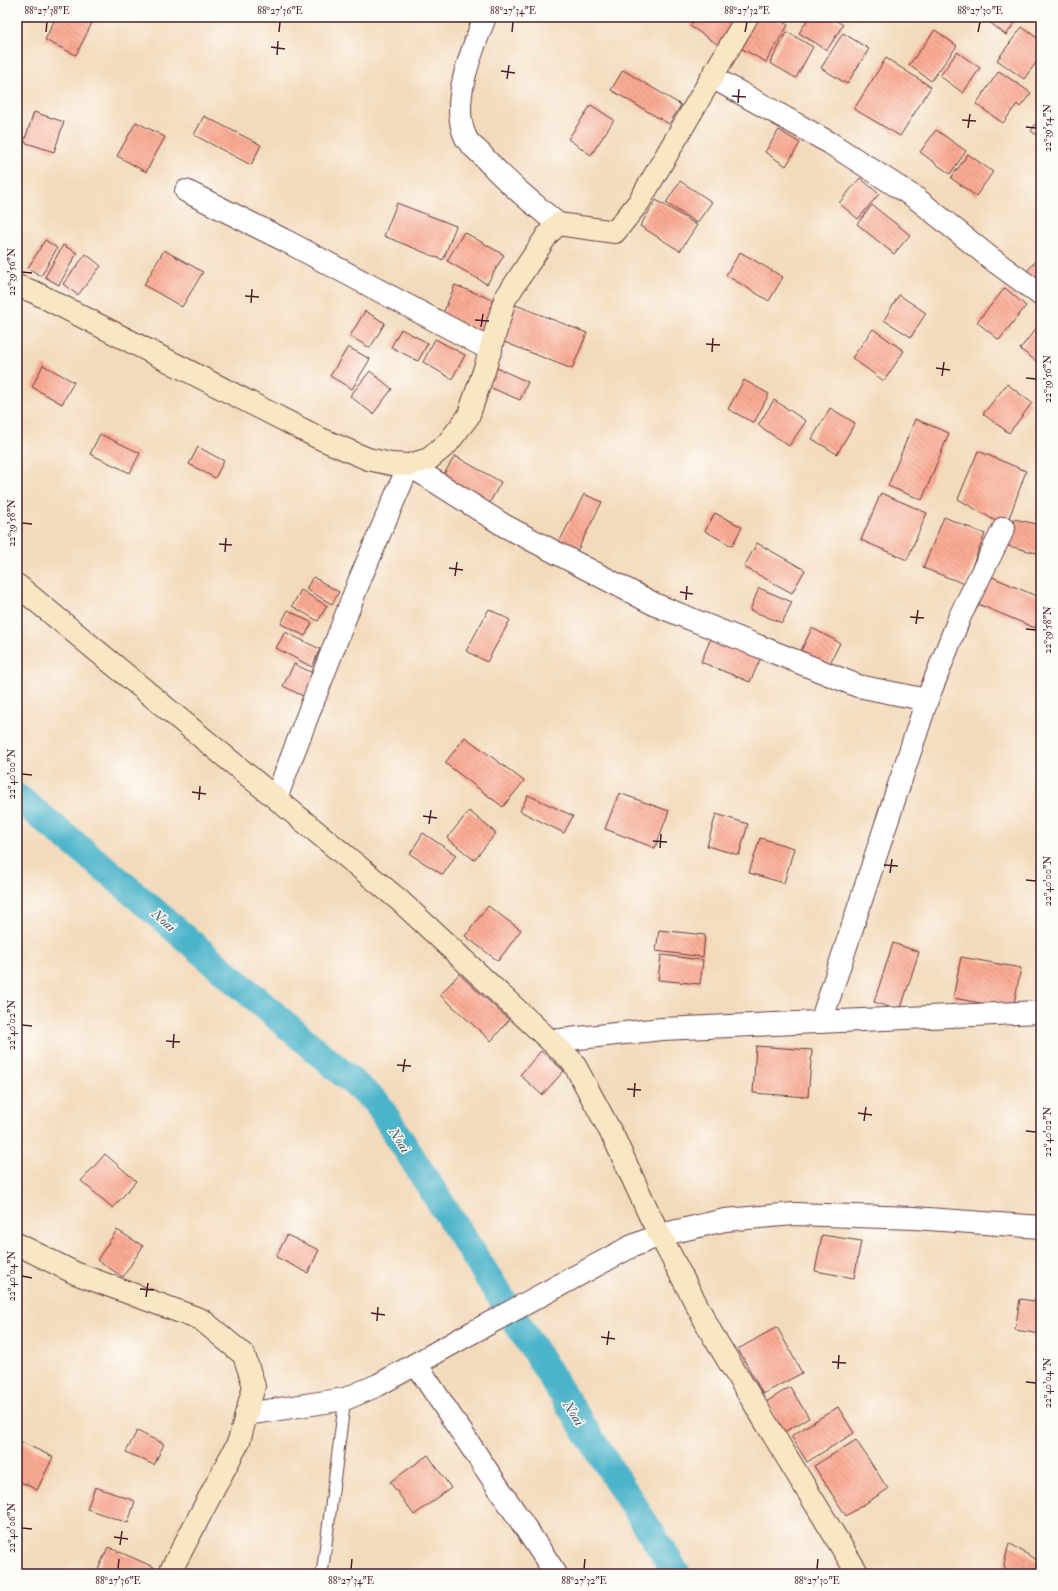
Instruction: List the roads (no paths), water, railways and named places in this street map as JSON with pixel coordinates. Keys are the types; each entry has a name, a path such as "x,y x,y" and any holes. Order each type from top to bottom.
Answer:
{"street":[{"path":"485,17 470,55 462,88 460,119 466,139 499,174 558,224 614,232 639,202 747,17"},
{"path":"712,77 830,143 918,199 993,260 1041,295"},
{"path":"186,190 286,241 490,350"},
{"path":"17,286 34,292 318,438 368,459 391,464 409,465 429,459 447,444 468,417 505,299 548,234 558,224"},
{"path":"409,465 505,526 656,605 858,686 927,700"},
{"path":"276,798 360,578 409,465"},
{"path":"821,1022 927,700 960,616 1004,528"},
{"path":"17,585 399,900 573,1062 615,1140 660,1235 712,1334 858,1574"},
{"path":"551,1041 662,1029 1041,1012"},
{"path":"246,1414 345,1399 378,1385 630,1247 660,1235 725,1220 794,1214 914,1218 1041,1227"},
{"path":"17,1244 75,1273 202,1320 244,1355 254,1386 239,1441 169,1574"},
{"path":"416,1364 556,1574"}],"lane":[{"path":"322,1574 345,1399"}],"waterway":[{"name":"Noai","path":"17,797 104,868 377,1103 677,1574"}]}
